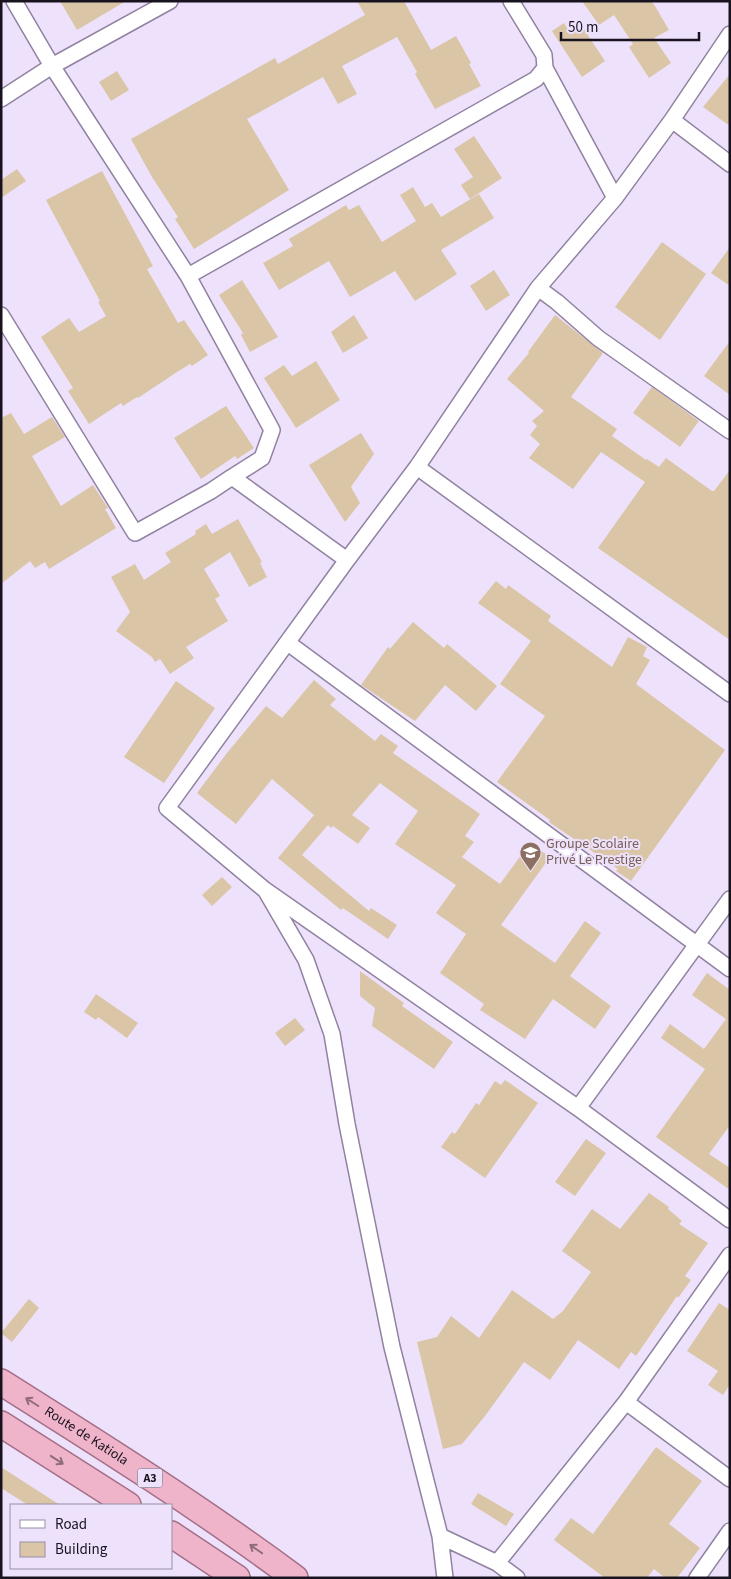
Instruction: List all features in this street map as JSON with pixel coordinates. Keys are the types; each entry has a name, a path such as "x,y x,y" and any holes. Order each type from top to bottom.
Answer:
{"highway":[{"name":"Route de Katiola","path":"1,1382 103,1446 258,1550 295,1578"},
{"name":"A3","path":"1,1424 126,1504"},
{"path":"172,1535 237,1578"}],"street":[{"path":"1,315 135,534 211,492 262,458 272,430 188,276 52,66 14,1"},
{"path":"1,99 52,66 170,1"},
{"path":"511,1 544,55 545,68 615,198"},
{"path":"730,34 672,120 615,198 538,288 417,467 167,808 265,890 578,1108 730,1220"},
{"path":"188,276 536,79 545,68"},
{"path":"672,120 730,164"},
{"path":"538,288 598,338 730,431"},
{"path":"417,467 730,694"},
{"path":"232,477 347,560"},
{"path":"288,643 730,969"},
{"path":"265,890 306,960 332,1034 346,1124 392,1347 440,1536 445,1578"},
{"path":"578,1108 730,899"},
{"path":"497,1563 626,1402 730,1255"},
{"path":"626,1402 730,1479"},
{"path":"697,1578 730,1531"},
{"path":"440,1536 497,1563 517,1578"}],"building":[{"path":"60,1 126,1 77,30"},
{"path":"357,1 404,1 431,50 456,36 481,86 435,109 397,37 342,66 357,94 338,104 323,77 247,119 289,190 194,249 175,219 178,217 152,177 131,139 275,58 278,64 365,15"},
{"path":"582,1 652,1 669,30 654,38 671,63 649,78 629,47 633,44 614,15 599,25"},
{"path":"564,23 570,33 581,25 605,61 582,77 552,31"},
{"path":"117,71 129,90 111,101 99,82"},
{"path":"730,74 730,126 703,107"},
{"path":"474,136 502,178 470,199 461,185 473,177 454,149"},
{"path":"17,169 26,181 1,198 1,180"},
{"path":"102,171 153,266 147,269 178,323 184,320 208,355 192,366 190,364 138,398 123,406 121,403 89,424 68,391 73,388 41,337 69,318 79,332 106,316 98,302 100,301 46,200"},
{"path":"413,187 425,207 432,203 441,217 479,194 494,218 441,250 457,274 415,301 395,271 350,297 329,261 279,290 263,263 293,246 289,239 346,205 349,210 359,205 382,242 416,221 400,195"},
{"path":"662,242 706,274 660,340 615,307"},
{"path":"730,247 730,286 711,273"},
{"path":"494,270 510,295 486,311 470,286"},
{"path":"242,280 278,337 250,352 241,335 243,333 219,295"},
{"path":"354,315 368,338 343,353 331,332"},
{"path":"555,315 603,353 571,397 617,429 612,436 659,467 666,458 712,491 714,491 730,470 730,640 598,548 645,482 601,452 573,489 529,458 540,444 530,435 537,426 532,421 544,411 507,379 529,353"},
{"path":"730,341 730,395 704,376"},
{"path":"316,361 340,400 296,428 264,378 284,365 292,376"},
{"path":"652,387 699,421 680,447 633,413"},
{"path":"226,406 254,448 237,459 235,456 201,479 174,438"},
{"path":"11,413 24,434 52,417 65,437 32,456 61,506 93,485 108,508 105,509 116,528 49,569 45,562 35,568 30,561 1,584 1,418"},
{"path":"361,433 374,454 351,487 360,503 345,522 309,465"},
{"path":"238,519 262,562 260,563 267,577 249,587 230,552 204,569 220,596 215,599 228,621 186,647 194,658 170,674 160,659 155,662 152,657 116,631 130,612 111,577 135,564 144,580 171,562 165,553 196,534 195,531 206,524 212,534"},
{"path":"496,581 506,589 508,585 551,616 548,621 612,667 628,637 647,647 643,656 650,660 636,684 725,750 631,881 616,871 618,869 549,822 550,820 497,782 545,716 500,684 531,641 478,603"},
{"path":"413,622 444,648 447,644 497,686 476,711 445,685 415,721 361,685 388,647 390,649"},
{"path":"314,680 336,699 330,705 375,741 381,734 398,746 393,753 480,814 465,836 474,842 462,857 500,884 530,843 550,857 501,925 555,963 585,921 601,933 570,976 611,1006 595,1029 553,999 525,1039 480,1010 484,1004 440,973 466,934 436,913 456,885 395,844 418,811 380,783 352,815 370,828 358,844 333,826 331,828 328,825 302,855 369,911 371,908 397,925 388,939 343,908 341,910 278,858 314,815 272,779 236,824 197,793 266,706 282,718"},
{"path":"176,681 215,708 164,783 124,757"},
{"path":"222,877 232,887 212,906 202,895"},
{"path":"360,971 404,1003 402,1006 453,1042 434,1069 372,1026 375,1008 360,996"},
{"path":"707,973 730,990 730,1125 709,1154 730,1168 730,1190 656,1137 705,1069 661,1038 670,1024 704,1049 726,1019 692,995"},
{"path":"96,994 138,1023 127,1038 98,1017 96,1020 84,1012"},
{"path":"295,1018 305,1030 285,1046 275,1033"},
{"path":"505,1080 538,1103 485,1178 441,1147 452,1132 455,1134 476,1103 479,1105 495,1081 501,1085"},
{"path":"586,1139 606,1153 575,1196 555,1182"},
{"path":"649,1193 669,1207 668,1209 682,1221 679,1224 708,1243 685,1276 691,1280 678,1298 677,1296 636,1356 631,1352 619,1369 578,1340 550,1380 524,1362 462,1444 443,1449 417,1342 437,1337 451,1316 479,1338 512,1290 553,1319 563,1311 591,1272 562,1251 592,1209 620,1229"},
{"path":"29,1299 39,1308 12,1342 1,1333"},
{"path":"719,1303 730,1310 730,1384 723,1395 708,1385 718,1371 687,1351"},
{"path":"656,1447 702,1481 669,1524 700,1548 677,1578 665,1578 654,1569 647,1578 605,1578 554,1540 571,1518 593,1534"},
{"path":"1,1467 58,1504 26,1504 1,1488"},
{"path":"478,1493 514,1514 506,1526 471,1504"}],"place":[{"name":"Groupe Scolaire Privé Le Prestige","path":"530,871"}]}
